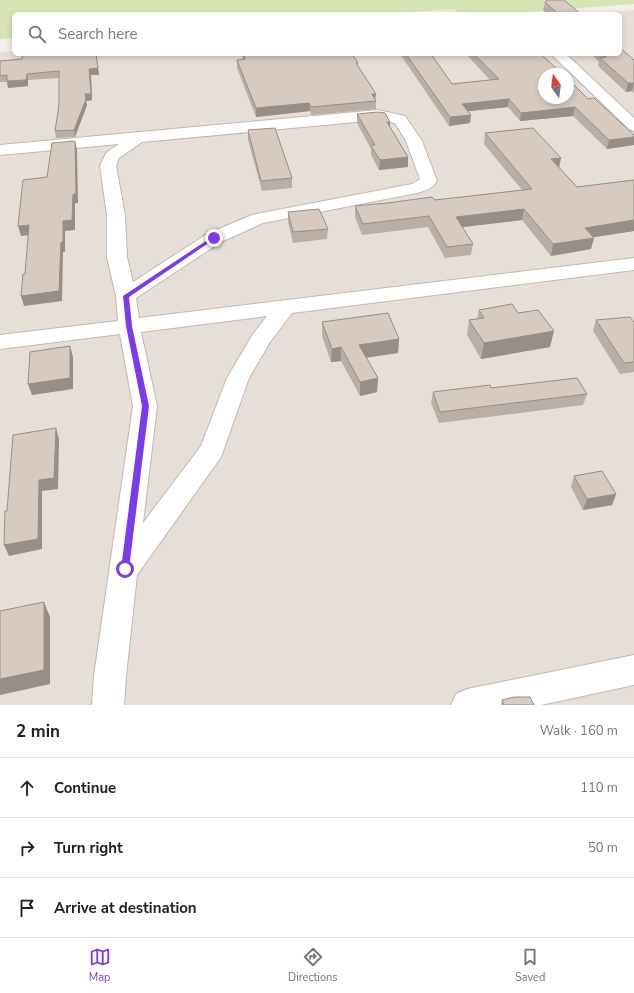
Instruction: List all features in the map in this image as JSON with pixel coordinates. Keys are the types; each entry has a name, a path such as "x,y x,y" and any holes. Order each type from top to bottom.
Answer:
{"street":[{"path":"560,56 634,126"},
{"path":"0,150 378,115 400,119 414,141 429,181 417,188 258,219 214,238 126,296"},
{"path":"108,705 110,676 145,406 129,326 126,296 117,257 116,215 108,166 112,156 138,138"},
{"path":"0,342 634,264"},
{"path":"125,569 212,450 238,378 261,339 285,307"},
{"path":"467,705 634,670"}],"shaded area":[{"path":"634,10 634,705 0,705 0,52 12,51 12,56 622,56 622,12 608,12"}],"green space":[{"path":"0,0 634,0 634,4 526,12 457,12 454,9 407,12 12,12 12,38 0,39"}],"building":[{"path":"547,0 564,0 579,12 556,12 545,2"},
{"path":"622,50 634,60 634,83 628,83 600,58 606,57 605,56 622,56"},
{"path":"23,56 96,56 98,68 89,69 91,94 85,94 86,99 74,130 55,131 59,105 59,71 27,74 26,80 7,81 7,75 0,76 0,61 22,59"},
{"path":"244,56 353,56 358,63 356,63 376,94 372,94 376,101 311,107 309,103 256,108 237,60 245,59"},
{"path":"407,56 432,56 452,84 499,79 476,56 543,56 556,68 538,68 538,104 574,104 574,85 588,99 594,98 634,135 634,137 609,140 575,107 521,113 509,99 462,104 471,115 450,117"},
{"path":"378,112 385,113 390,122 387,122 408,157 380,160 371,146 375,145 357,114"},
{"path":"275,128 292,178 261,181 248,130"},
{"path":"533,128 561,158 551,159 577,187 634,180 634,220 585,228 594,238 553,244 524,209 456,217 473,244 447,247 429,216 363,224 355,206 432,197 435,200 532,189 485,133"},
{"path":"75,141 76,194 73,194 72,220 63,221 59,291 21,296 23,274 25,274 29,225 18,226 23,180 47,177 52,143"},
{"path":"319,209 328,229 293,232 288,212"},
{"path":"512,304 518,313 538,310 554,331 484,343 469,320 484,318 479,310"},
{"path":"388,313 399,339 359,345 378,378 360,382 341,347 332,349 322,322"},
{"path":"630,317 634,322 634,362 624,363 596,320"},
{"path":"70,346 70,378 28,384 30,352"},
{"path":"577,378 587,394 440,412 433,392 490,385 491,388"},
{"path":"56,428 54,478 39,480 38,539 4,545 5,511 7,511 13,435"},
{"path":"602,471 616,494 587,499 574,476"},
{"path":"44,602 44,670 0,679 0,611"},
{"path":"514,697 530,697 534,705 504,705 502,700"}],"route":[{"path":"125,569 145,406 129,326 126,296 214,238"}]}
